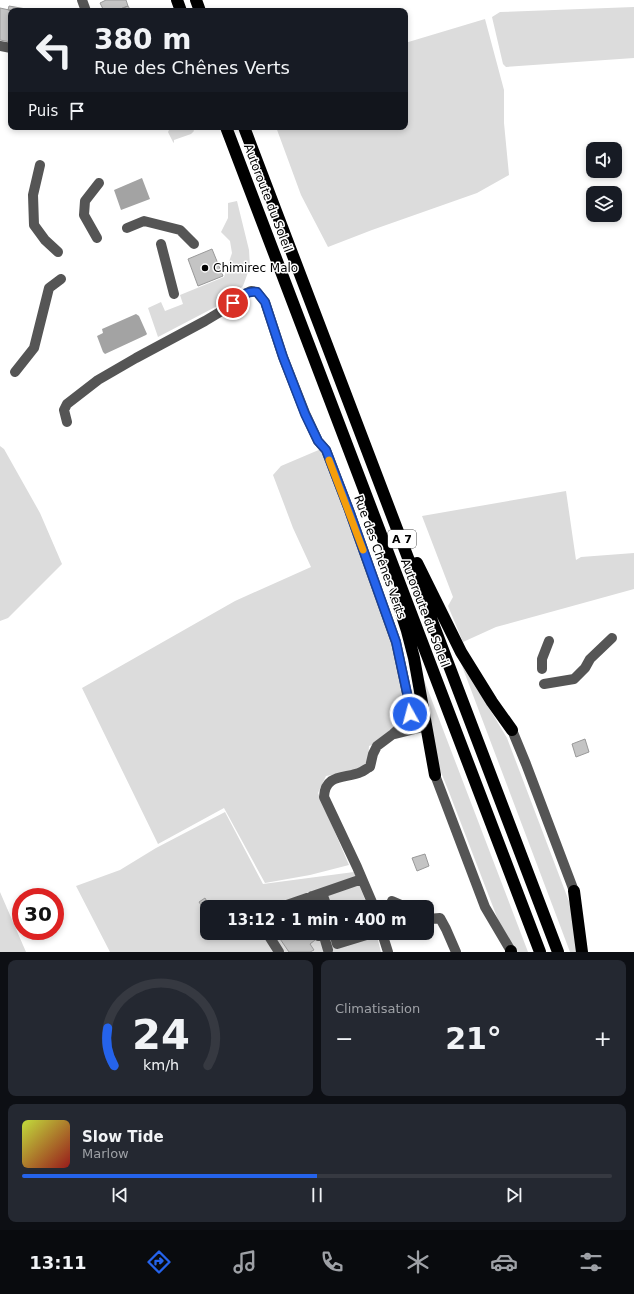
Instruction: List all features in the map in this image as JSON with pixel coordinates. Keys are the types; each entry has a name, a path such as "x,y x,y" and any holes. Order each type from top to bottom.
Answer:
{"highway":[{"name":"Autoroute du Soleil","path":"227,130 540,952"},
{"name":"Autoroute du Soleil","path":"245,130 558,952"},
{"path":"397,528 423,572 461,652 492,702 512,730"},
{"path":"380,534 411,645 435,775"},
{"path":"574,891 582,952"}],"street":[{"path":"40,165 33,195 34,225 45,240 58,252"},
{"path":"97,238 84,215 85,201 99,184"},
{"path":"127,228 144,221 180,230 194,244"},
{"path":"161,244 174,294"},
{"path":"14,372 34,348 49,288 61,279"},
{"name":"Rue des Chênes Verts","path":"67,422 64,410 67,404 98,380 205,321 225,309 240,296 251,291 257,292 265,302 283,357 305,414 318,441 326,450 349,510 396,642 408,698 410,714 407,721 377,746 373,754 370,767 361,772 334,779 328,783 324,789 324,796 371,900"},
{"path":"544,684 574,679 585,668 590,659 612,638"},
{"path":"542,669 542,659 549,641"},
{"path":"393,734 427,726"},
{"path":"512,730 574,891"},
{"path":"435,775 485,907 511,952"},
{"path":"305,900 312,896 362,879"},
{"path":"322,893 324,900"},
{"path":"312,896 313,900"},
{"path":"434,918 440,918 456,952"},
{"path":"271,940 279,952"},
{"path":"323,940 327,951 337,944 350,940"},
{"path":"336,940 337,944"},
{"path":"384,940 388,952"}],"shaded area":[{"path":"634,7 634,58 506,67 503,64 492,17 500,12"},
{"path":"485,19 504,90 504,123 509,175 477,193 328,247 301,195 277,130 408,130 408,42"},
{"path":"169,130 194,131 191,134 174,140 174,143 168,132"},
{"path":"142,178 150,199 121,210 114,190"},
{"path":"237,201 249,250 250,267 243,286 223,303 158,337 148,308 161,302 165,311 183,304 180,295 224,277 232,253 230,241 221,232 228,218 228,203"},
{"path":"136,314 139,316 147,334 105,354 97,336 103,333 102,329"},
{"path":"0,446 4,449 40,513 62,564 8,618 0,621"},
{"path":"321,449 394,643 410,721 395,736 369,746 368,760 361,770 326,776 318,793 349,865 310,875 265,883 224,808 158,844 82,688 235,601 311,567 293,528 273,475 281,466"},
{"path":"566,491 576,560 581,557 634,553 634,589 496,627 463,642 448,606 453,597 422,516"},
{"path":"459,658 507,738 570,904 579,952 570,952"},
{"path":"423,677 528,952 515,952 500,925 436,760"},
{"path":"225,812 263,884 354,872 365,900 200,900 200,940 378,940 381,952 110,952 76,886 120,870 156,848"},
{"path":"0,892 12,920 12,940 21,940 26,952 0,952"}],"building":[{"path":"106,0 126,0 128,6 123,8 102,8 100,3"},
{"path":"9,6 20,8 8,8"},
{"path":"0,8 8,10 8,41 0,40"},
{"name":"Chimirec Malo","path":"212,249 223,276 198,286 188,259"},
{"path":"585,739 589,752 576,757 572,744"},
{"path":"425,854 429,866 417,871 412,858"},
{"path":"281,940 315,940 310,944 314,950 310,952 289,952"}],"slow traffic":[{"path":"329,460 363,550"}],"place":[{"name":"Chimirec Malo","path":"205,268"}],"route":[{"path":"233,303 240,296 251,291 257,292 265,302 283,357 305,414 318,441 326,450 396,642 410,714"}]}
